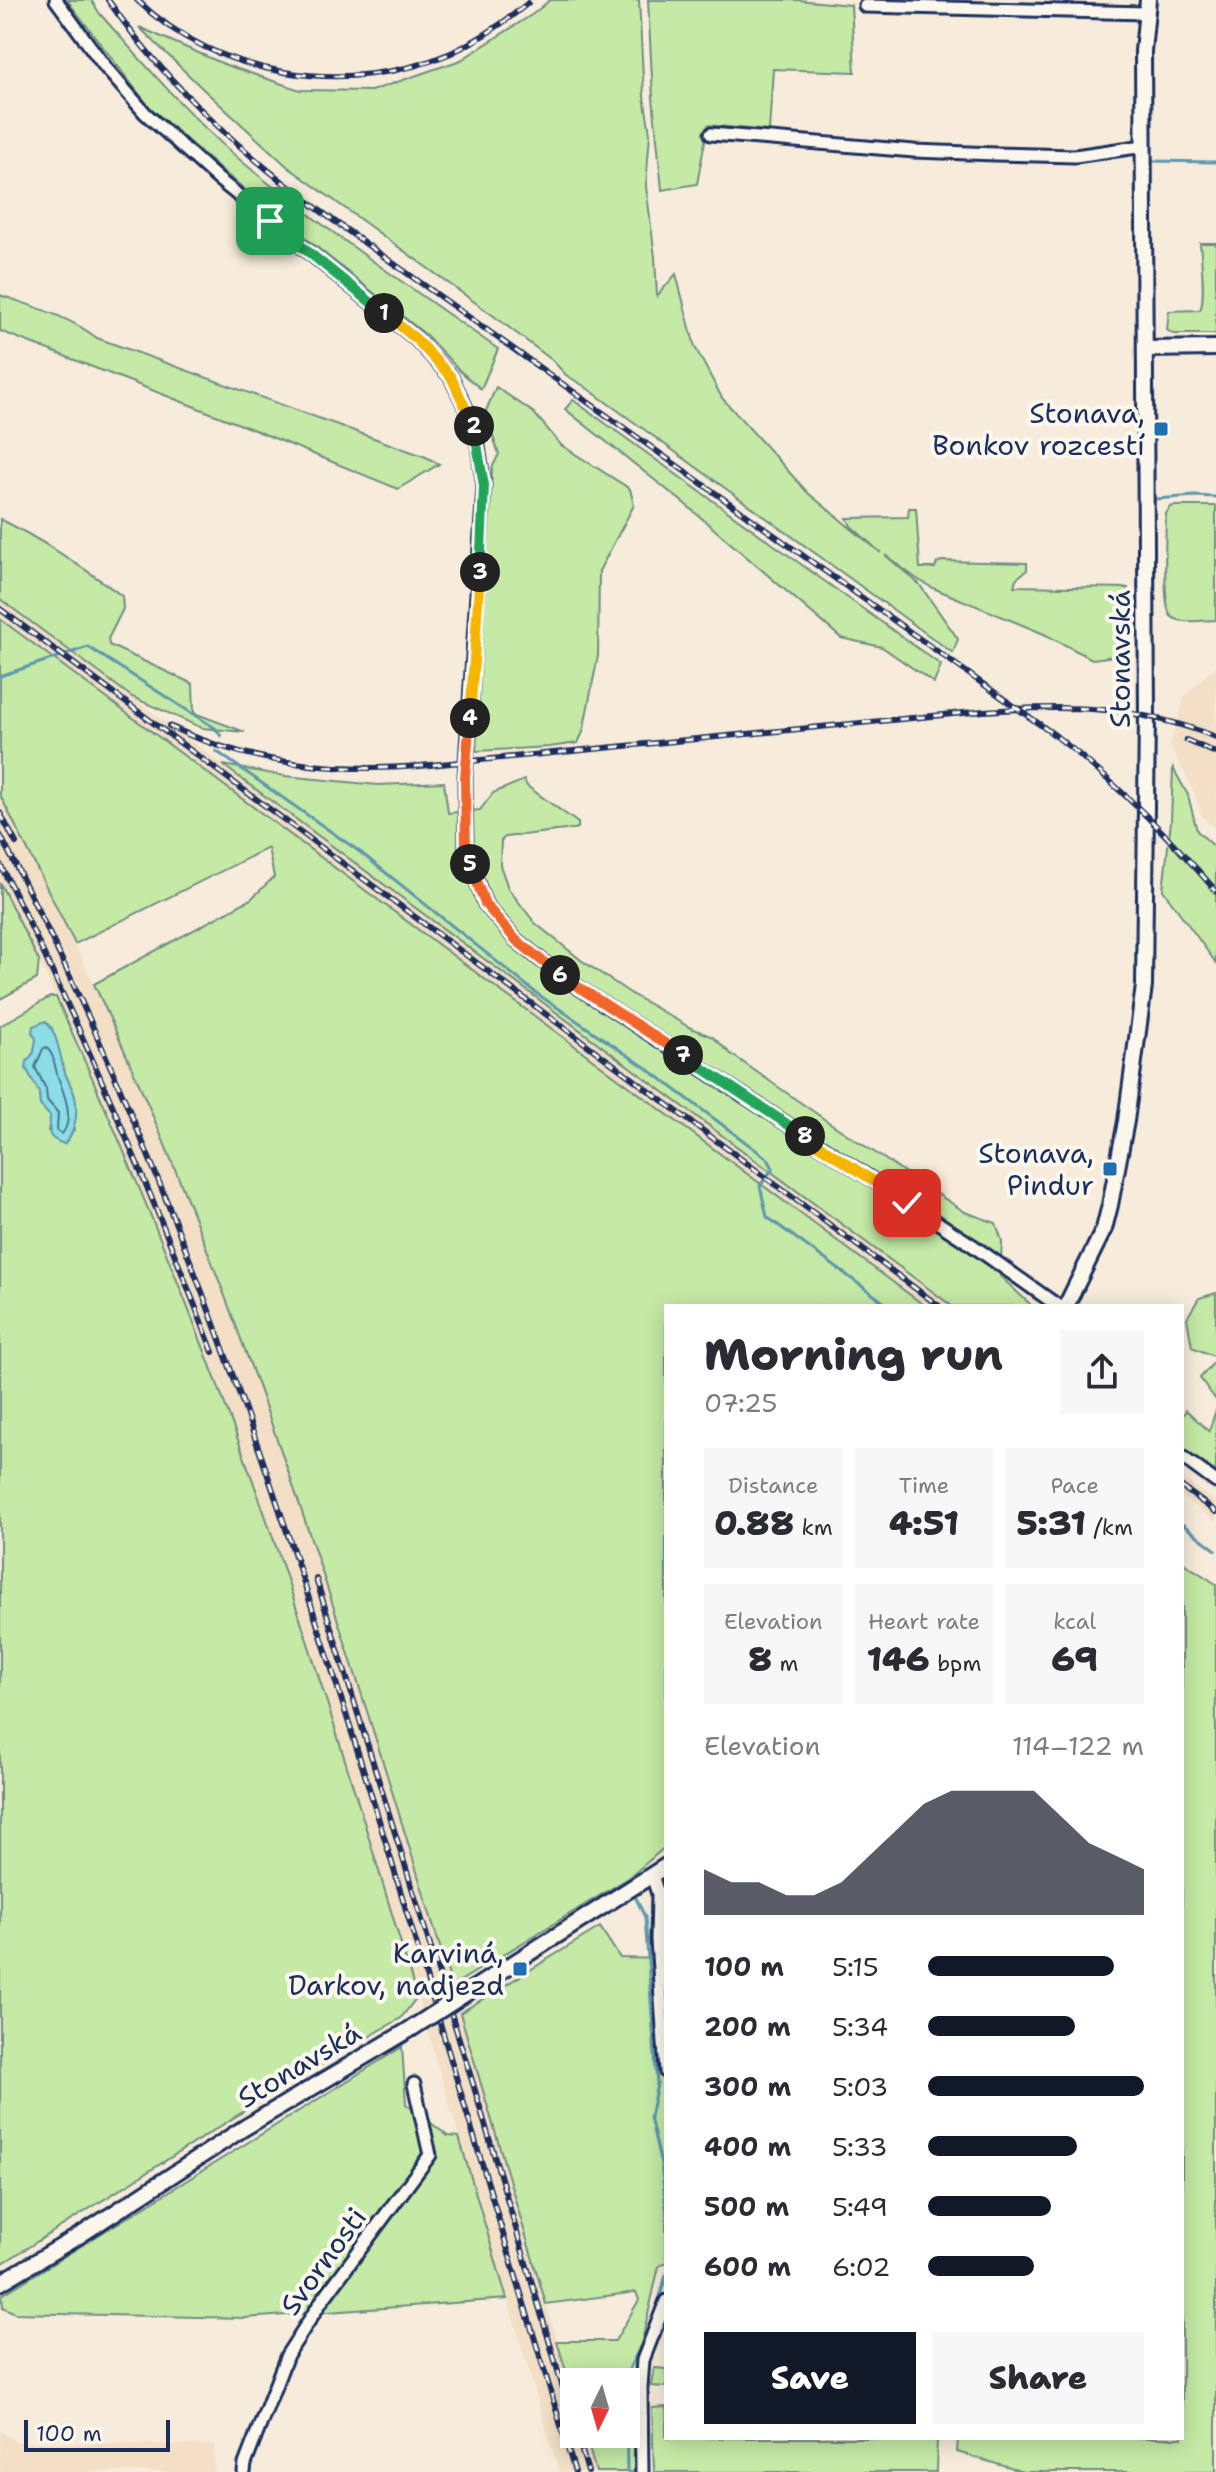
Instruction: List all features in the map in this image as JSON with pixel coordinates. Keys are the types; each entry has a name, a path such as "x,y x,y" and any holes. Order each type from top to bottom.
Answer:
{"street":[{"path":"56,0 106,68 145,113 218,179 416,339 451,377 475,427 484,486 465,778 466,852 485,904 516,940 561,976 972,1245 1055,1304"},
{"path":"865,6 1146,6"},
{"name":"Stonavská","path":"1067,1304 1104,1229 1110,1205 1126,1121 1144,986 1147,716 1143,51 1146,6"},
{"path":"711,134 914,151 996,154 1075,156 1144,146"},
{"path":"1145,349 1216,348"},
{"path":"1184,1458 1216,1482"},
{"name":"Stonavská","path":"0,2283 82,2234 244,2128 409,2030 664,1867"},
{"path":"652,1875 658,1894 657,1940 664,2043"},
{"name":"Svornosti","path":"244,2472 287,2355 321,2302 430,2155 414,2084"},
{"path":"642,2472 643,2360 664,2306"}],"shaded area":[{"path":"0,599 949,1304 922,1304 0,619"},
{"path":"1216,665 1216,830 1201,815 1194,792 1170,745 1185,696"},
{"path":"0,795 75,944 130,1063 245,1351 319,1560 482,2084 565,2368 560,2368 560,2448 589,2448 596,2472 559,2472 368,1832 152,1220 93,1078 0,883"},
{"path":"1184,1478 1216,1502 1216,1522 1184,1498"},
{"path":"0,2430 16,2442 215,2445 214,2472 0,2472"}],"green space":[{"path":"67,0 91,0 175,97 257,174 346,242 498,349 481,389 426,335 226,174 150,108"},
{"path":"550,0 639,0 644,96 650,133 646,186 657,296 676,274 695,347 722,398 808,493 881,553 851,526 847,518 908,517 909,508 916,508 920,568 935,568 941,561 1027,563 1027,570 1016,579 1014,586 1128,588 1123,655 1092,659 1044,634 933,588 885,555 919,584 958,639 953,653 566,375 552,360 491,314 288,167 139,27 226,65 300,90 371,91 461,60"},
{"path":"648,0 797,0 851,5 855,72 773,69 769,131 708,125 697,184 662,190"},
{"path":"1200,243 1216,243 1216,334 1173,334 1167,330 1169,311 1200,310 1202,305"},
{"path":"0,295 63,318 97,338 439,464 398,489 0,331"},
{"path":"496,387 534,413 561,445 630,489 634,505 599,571 598,656 583,732 578,743 476,751 492,468 499,454 485,413"},
{"path":"573,400 941,665 934,683 882,647 841,638 685,504 565,409"},
{"path":"1216,506 1216,620 1175,619 1168,610 1165,585 1166,514 1170,507"},
{"path":"0,519 63,555 122,596 123,609 108,639 109,645 193,684 194,713 245,732 202,728 132,697 0,599"},
{"path":"0,619 922,1304 664,1304 664,1848 630,1877 452,1986 333,1605 246,1353 199,1229 94,984 251,899 274,877 268,848 75,944 0,795"},
{"path":"223,765 285,776 378,785 444,782 448,813 480,810 493,793 524,780 527,786 578,823 578,828 574,829 505,837 501,841 500,865 508,888 535,923 581,960 633,995 713,1037 731,1054 827,1121 965,1212 996,1223 1002,1241 1000,1276 1030,1304 949,1304"},
{"path":"1173,768 1188,795 1197,831 1216,848 1216,963 1163,890"},
{"path":"0,883 39,961 37,979 0,999"},
{"path":"50,997 56,997 118,1138 177,1280 259,1497 319,1676 417,1997 401,2018 273,2093 0,2265 0,1026","holes":["52,1028 75,1097 74,1130 48,1131 51,1116 40,1105 39,1092 27,1062 34,1052 37,1038"]},
{"path":"1216,1293 1216,1357 1192,1347 1187,1318 1199,1298"},
{"path":"1216,1360 1216,1400 1200,1378"},
{"path":"1186,1410 1209,1431 1216,1410 1216,1472 1184,1449"},
{"path":"1184,1563 1216,1584 1216,2472 1023,2472 957,2452 958,2440 1184,2440"},
{"path":"600,1927 620,1958 664,1959 664,2264 659,2266 636,2368 565,2368 557,2341 615,2341 639,2300 636,2292 546,2304 460,2013"},
{"path":"402,2047 406,2104 448,2136 459,2137 507,2299 245,2318 15,2313 3,2307 2,2295"},
{"path":"654,2368 664,2369 664,2387 651,2386"},
{"path":"664,2407 664,2440 937,2440 936,2472 654,2472 652,2408"},
{"path":"589,2448 634,2448 634,2472 596,2472"}],"water":[{"path":"46,1021 56,1039 76,1103 74,1128 64,1144 51,1137 50,1116 40,1105 39,1092 26,1068 34,1052 36,1039 33,1026"}],"waterway":[{"path":"1150,161 1216,162"},
{"path":"1156,499 1216,497"},
{"path":"0,676 88,647 215,728 221,736"},
{"path":"216,751 360,852 536,993 645,1067 768,1159 773,1168 760,1186 767,1217 886,1304"},
{"path":"1184,1526 1216,1550"},
{"path":"633,1892 645,1917 657,2084 650,2117 664,2190"},
{"path":"654,2318 664,2282"},
{"path":"630,2368 651,2325"},
{"path":"627,2448 627,2472"}],"railway":[{"path":"108,0 158,65 186,95 276,176 341,226 1056,736 1140,809 1216,891"},
{"path":"137,0 169,26 205,47 245,63 286,72 328,76 370,74 412,67 451,53 491,31 528,3"},
{"path":"0,609 936,1304"},
{"path":"169,726 199,739 261,757 355,768 420,766 1015,709 1074,708 1129,713 1186,726 1216,737"},
{"path":"1186,740 1216,753"},
{"path":"0,813 16,843"},
{"path":"0,835 61,957 117,1082 169,1208 264,1463 349,1723 575,2472"},
{"path":"0,864 112,1105 213,1352"},
{"path":"1184,1488 1216,1512"},
{"path":"316,1579 474,2087 560,2378"},
{"path":"581,2448 588,2472"}],"place":[{"name":"Stonava, Bonkov rozcestí","path":"1161,429"},
{"name":"Stonava, Pindur","path":"1110,1169"},
{"name":"Karviná, Darkov, nadjezd","path":"520,1969"}],"route":[{"path":"270,221 416,339 451,377 475,427 484,486 465,778 466,852 485,904 516,940 561,976 907,1203"}]}
